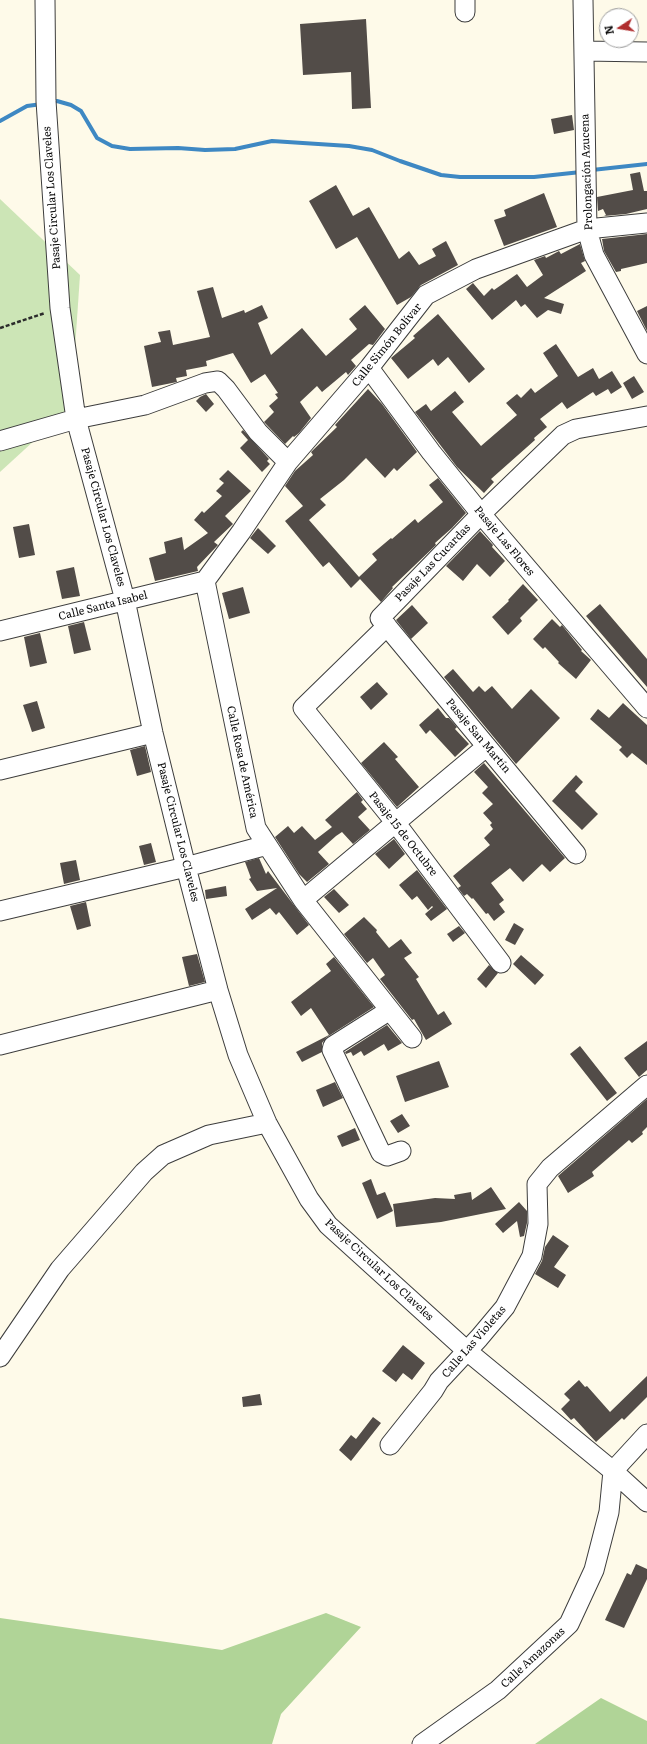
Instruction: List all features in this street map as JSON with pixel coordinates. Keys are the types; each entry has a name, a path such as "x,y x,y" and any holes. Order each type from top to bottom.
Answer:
{"street":[{"name":"Pasaje Circular Los Claveles","path":"45,0 46,101 60,308 76,419 125,600 153,733 186,867 218,990 238,1054 267,1124 309,1199 328,1225 467,1351 613,1471 647,1502"},
{"name":"Prolongación Azucena","path":"583,0 587,229 594,255 647,354"},
{"path":"584,51 647,52"},
{"name":"Calle Simón Bolívar","path":"205,581 241,532 288,462 369,368 426,295 476,269 587,229 647,223"},
{"name":"Pasaje Las Flores","path":"369,368 431,452 481,514 647,708"},
{"path":"0,441 76,419 144,405 205,383 218,381 226,389 258,432 288,462"},
{"name":"Pasaje Las Cucardas","path":"303,708 384,622 481,514 562,435 576,429 647,416"},
{"name":"Calle Santa Isabel","path":"0,631 205,581"},
{"name":"Calle Rosa de América","path":"205,581 256,828 302,900 412,1038"},
{"name":"Pasaje San Martín","path":"384,622 576,854"},
{"name":"Pasaje 15 de Octubre","path":"303,708 396,822 501,963"},
{"path":"0,770 153,733"},
{"path":"302,900 486,747"},
{"path":"0,911 186,867 267,846"},
{"path":"0,1045 218,990"},
{"path":"390,1010 333,1046 332,1050 381,1153 387,1156 401,1151"},
{"name":"Calle Las Violetas","path":"390,1444 433,1392 439,1381 505,1307 532,1256 538,1224 537,1184 550,1168 647,1085"},
{"path":"0,1356 60,1269 144,1172 162,1155 209,1135 267,1124"},
{"path":"613,1471 647,1434"},
{"name":"Calle Amazonas","path":"422,1744 498,1690 569,1624 594,1570 609,1512 613,1471"}],"path":[{"path":"0,328 60,308"}],"green space":[{"path":"0,199 80,275 71,407 0,472"},
{"path":"326,1613 361,1627 281,1714 272,1744 0,1744 0,1618 222,1650"},
{"path":"601,1698 647,1721 647,1744 535,1744"}],"building":[{"path":"366,19 371,108 352,109 351,72 303,75 300,24"},
{"path":"572,115 574,130 554,134 551,119"},
{"path":"640,172 644,191 647,191 647,209 626,214 604,216 606,215 603,209 598,211 597,197 633,190 630,174"},
{"path":"336,185 353,216 369,207 399,259 409,251 419,265 436,256 432,249 446,241 458,265 421,285 411,297 397,305 357,237 336,249 309,201"},
{"path":"544,193 557,227 504,246 494,220 506,216 504,210"},
{"path":"647,234 647,263 621,269 621,271 616,272 604,251 602,239"},
{"path":"580,244 585,261 581,263 586,271 544,298 564,304 561,314 548,310 537,318 525,304 521,307 516,300 492,320 466,289 473,283 484,296 492,288 494,290 517,274 527,287 543,275 534,260 545,256 546,258 559,251 561,254"},
{"path":"213,287 222,318 244,310 245,313 262,305 268,318 258,323 271,355 302,328 326,356 357,329 349,319 365,305 385,329 373,345 369,344 351,360 356,366 348,375 346,372 322,392 317,386 300,402 311,418 299,433 294,437 293,436 285,444 264,422 274,412 269,406 278,398 275,394 278,393 265,374 251,383 233,353 206,361 207,366 186,370 187,376 176,378 177,382 152,387 144,346 161,342 158,332 170,330 173,345 210,337 197,291"},
{"path":"647,306 647,331 637,311"},
{"path":"438,314 485,369 469,383 448,357 438,366 433,359 408,379 391,358 415,338 413,336"},
{"path":"556,344 578,377 593,368 599,379 612,371 622,387 611,394 608,389 596,396 593,392 567,409 562,402 540,419 547,427 534,438 535,440 491,479 494,482 484,493 457,467 415,412 426,404 431,411 455,391 464,402 452,412 481,446 517,415 506,403 517,394 521,398 531,388 535,393 558,376 543,353"},
{"path":"634,376 644,392 632,399 623,383"},
{"path":"368,389 382,404 417,452 397,471 394,468 385,478 366,458 344,480 320,499 326,505 309,520 359,577 377,560 372,554 415,519 418,523 443,502 429,485 438,478 466,513 435,543 436,545 392,587 393,588 381,602 360,579 351,588 329,562 323,567 285,521 303,506 285,486 295,471 313,455 311,452 337,427 335,425"},
{"path":"206,394 214,404 206,412 196,401"},
{"path":"243,430 269,459 267,461 270,464 262,472 240,448 248,440 241,432"},
{"path":"228,470 251,491 225,516 233,524 214,542 218,545 197,567 198,571 155,581 149,558 166,553 164,542 182,537 184,550 208,533 194,520 202,511 204,513 222,496 216,491 224,483 219,479"},
{"path":"29,524 35,555 19,558 13,527"},
{"path":"258,528 276,546 268,554 250,538"},
{"path":"480,531 505,561 490,577 477,564 463,581 446,566"},
{"path":"74,567 80,596 62,599 56,571"},
{"path":"523,584 538,600 520,618 522,621 508,635 492,617 509,601 508,600"},
{"path":"243,587 250,613 229,619 222,593"},
{"path":"600,604 647,659 647,687 586,616"},
{"path":"412,605 428,623 411,639 396,620"},
{"path":"552,619 560,627 562,625 582,650 581,651 591,660 576,679 558,663 559,662 545,647 543,649 533,639"},
{"path":"84,622 91,650 74,654 68,626"},
{"path":"40,633 47,663 30,667 24,637"},
{"path":"453,669 473,692 479,686 485,692 492,686 512,709 531,689 560,718 516,764 444,677"},
{"path":"377,682 388,694 371,710 360,697"},
{"path":"37,701 45,728 32,732 23,705"},
{"path":"623,703 647,725 647,765 632,753 627,758 619,750 622,747 590,719 598,709 609,718"},
{"path":"438,708 446,718 449,718 457,727 455,729 469,744 455,757 430,730 426,734 419,725"},
{"path":"384,742 398,757 395,759 419,787 397,807 361,763"},
{"path":"145,746 151,772 137,776 130,750"},
{"path":"484,763 565,858 550,872 542,864 523,882 510,868 491,883 504,900 499,904 505,912 494,921 473,898 472,899 467,894 464,896 458,888 461,886 453,876 490,845 484,838 493,829 490,825 492,823 483,813 493,804 482,793 488,787 474,772"},
{"path":"576,775 583,782 575,791 598,814 582,830 552,801"},
{"path":"357,792 363,800 361,802 367,809 358,817 370,830 353,844 342,832 336,836 318,852 329,864 307,882 299,874 275,837 288,826 294,833 302,826 315,840 332,827 325,820"},
{"path":"394,839 405,854 389,869 375,854"},
{"path":"151,843 156,862 144,865 139,846"},
{"path":"259,858 266,874 268,871 309,925 297,935 279,912 276,915 270,908 252,920 245,909 277,888 257,891 249,879 251,878 245,862"},
{"path":"76,860 80,880 64,884 60,863"},
{"path":"417,870 447,909 431,921 425,914 433,907 432,906 428,910 417,896 412,900 399,885"},
{"path":"226,886 227,896 206,899 205,890"},
{"path":"334,889 349,905 339,913 324,897"},
{"path":"86,902 91,926 77,930 70,906"},
{"path":"364,917 377,930 376,932 389,948 401,939 412,953 404,958 419,977 416,979 438,1015 444,1011 452,1024 426,1040 414,1019 412,1020 380,979 385,975 373,958 367,963 344,934"},
{"path":"514,923 524,929 515,945 505,940"},
{"path":"459,926 465,933 453,942 447,934"},
{"path":"197,954 205,982 189,986 182,957"},
{"path":"521,955 544,975 535,985 513,964"},
{"path":"334,957 374,1007 327,1037 322,1043 322,1052 302,1062 296,1052 329,1035 311,1008 301,1016 291,1002 331,971 326,964"},
{"path":"489,965 498,973 486,988 477,979"},
{"path":"387,1025 402,1043 388,1051 384,1044 364,1056 361,1051 353,1056 351,1052 346,1054 345,1052"},
{"path":"647,1041 647,1070 639,1077 624,1058"},
{"path":"580,1046 617,1093 607,1101 570,1054"},
{"path":"439,1061 449,1087 405,1102 396,1076"},
{"path":"335,1082 343,1098 323,1107 316,1090"},
{"path":"647,1099 647,1127 642,1132 643,1134 632,1143 629,1140 592,1172 594,1176 568,1193 558,1176"},
{"path":"402,1114 410,1126 398,1133 390,1121"},
{"path":"355,1128 360,1140 342,1147 337,1136"},
{"path":"371,1179 377,1195 385,1192 393,1211 377,1219 362,1183"},
{"path":"491,1187 506,1209 441,1222 396,1227 393,1204 435,1198 455,1199 454,1195 471,1192 472,1200"},
{"path":"519,1202 527,1211 527,1223 524,1236 520,1237 517,1221 503,1233 495,1224"},
{"path":"553,1235 569,1246 554,1267 566,1275 558,1288 535,1274 542,1261 545,1247"},
{"path":"403,1345 425,1363 412,1380 403,1373 396,1382 382,1371"},
{"path":"647,1376 647,1397 624,1420 622,1418 596,1442 574,1418 571,1420 561,1409 570,1400 564,1394 579,1380 585,1387 587,1386 610,1412"},
{"path":"260,1394 262,1405 243,1407 242,1397"},
{"path":"373,1417 381,1423 351,1461 339,1450 351,1435 356,1439"},
{"path":"636,1564 647,1569 647,1579 624,1628 605,1620 627,1573 631,1575"}],"waterway":[{"path":"50,102 57,101 71,105 81,111 97,138 112,146 130,149 235,149 272,141 349,146 372,150 441,175 460,177 534,177 581,172"},
{"path":"0,121 27,106 42,104"},
{"path":"592,170 647,164"}]}
